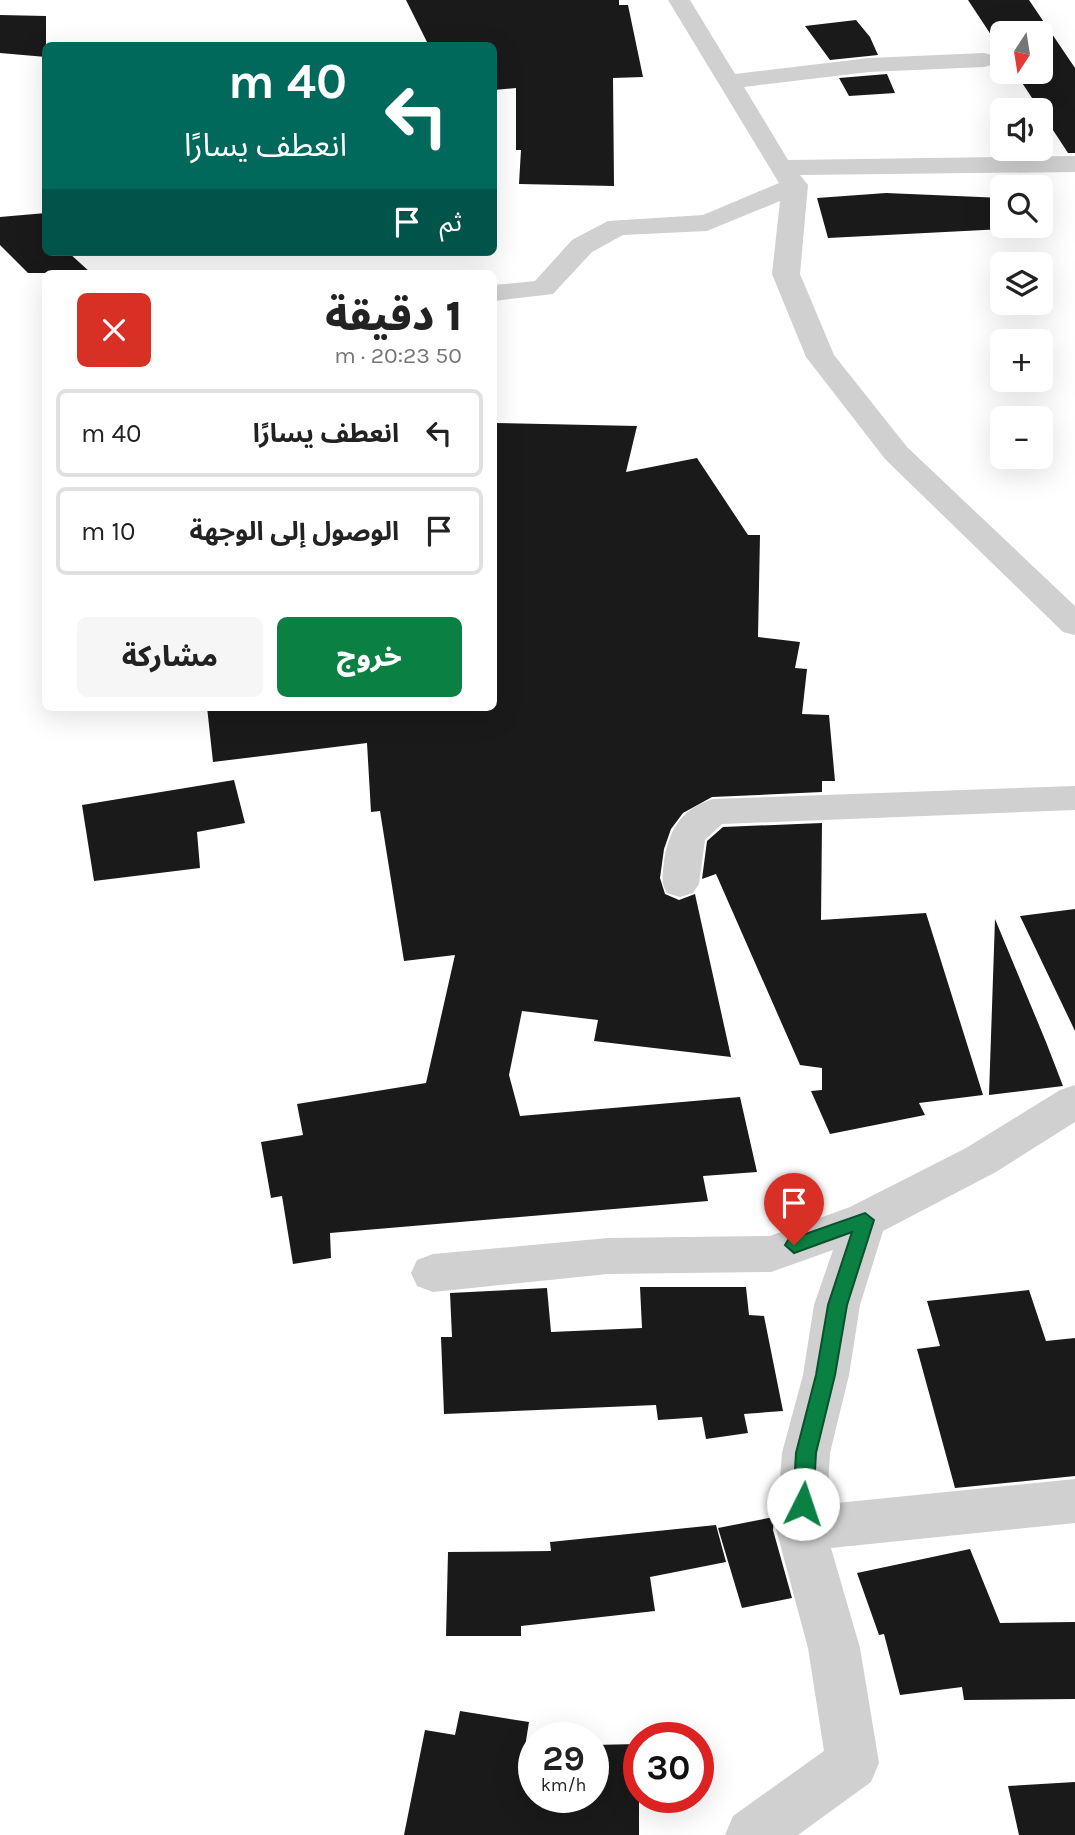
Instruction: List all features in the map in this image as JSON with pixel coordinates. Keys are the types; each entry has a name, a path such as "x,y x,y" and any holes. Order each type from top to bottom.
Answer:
{"street":[{"path":"679,0 727,82 788,177 786,274 820,357 896,453 1075,625"},
{"path":"727,82 869,65 984,60"},
{"path":"497,293 542,288 582,246 617,227 707,223 788,177 1075,164"},
{"path":"680,884 687,835 713,813 1075,798"},
{"path":"433,1273 608,1256 771,1254 865,1220 981,1160 1075,1101"},
{"path":"752,1835 852,1763 834,1648 801,1529 806,1453 825,1375 837,1305 865,1220"},
{"path":"801,1529 1075,1501"}],"building":[{"path":"406,0 619,0 619,5 628,5 643,77 613,78 614,186 519,184 521,150 516,150 516,88 497,90 497,42 427,42"},
{"path":"968,0 1029,0 1043,21 990,21 990,33"},
{"path":"0,15 46,16 46,42 42,42 42,57 0,53"},
{"path":"856,20 870,37 878,55 830,60 805,26"},
{"path":"1054,37 1075,68 1075,153 1068,153 1053,130 1053,98 1032,98 1023,84 1054,84"},
{"path":"887,74 895,93 849,96 839,78"},
{"path":"886,193 990,197 990,230 828,238 817,198"},
{"path":"42,213 42,256 72,256 88,270 42,270 42,273 28,273 0,245 0,217"},
{"path":"497,423 637,426 626,472 697,458 748,535 760,535 758,637 800,642 795,668 807,669 802,714 829,715 835,781 822,781 822,792 712,797 683,813 671,829 664,849 660,878 665,894 679,900 695,894 731,1057 594,1041 598,1020 522,1011 509,1075 520,1116 740,1097 757,1172 703,1176 708,1201 330,1233 331,1258 293,1264 282,1196 271,1198 261,1142 303,1135 297,1104 426,1083 455,955 404,961 380,811 371,812 367,743 213,762 207,711 497,711"},
{"path":"234,780 245,823 197,832 200,868 94,881 82,805"},
{"path":"822,823 821,920 926,913 983,1095 919,1103 925,1115 830,1134 811,1091 822,1090 822,1068 800,1065 716,874 702,879 707,841 723,827"},
{"path":"1075,909 1075,1031 1020,916"},
{"path":"995,919 1046,1042 1063,1086 989,1095"},
{"path":"640,1287 746,1287 749,1315 764,1316 783,1411 744,1414 748,1433 706,1439 702,1417 658,1420 656,1405 444,1414 441,1337 452,1337 450,1293 547,1288 551,1332 642,1328"},
{"path":"1029,1290 1046,1341 1075,1338 1075,1476 955,1488 917,1349 940,1346 927,1301"},
{"path":"774,1517 773,1530 792,1598 742,1608 718,1528"},
{"path":"716,1525 726,1562 650,1577 655,1611 521,1626 521,1636 446,1636 448,1552 551,1551 550,1542"},
{"path":"970,1549 1000,1623 1075,1622 1075,1699 964,1700 962,1687 900,1695 884,1634 879,1635 857,1573"},
{"path":"460,1711 529,1722 518,1722 518,1813 609,1813 609,1745 623,1744 623,1813 639,1813 639,1835 404,1835 425,1730 455,1735"},
{"path":"1075,1782 1075,1835 1019,1835 1008,1786"}],"route":[{"path":"794,1245 865,1220 837,1305 825,1375 806,1453 803,1504"}]}
